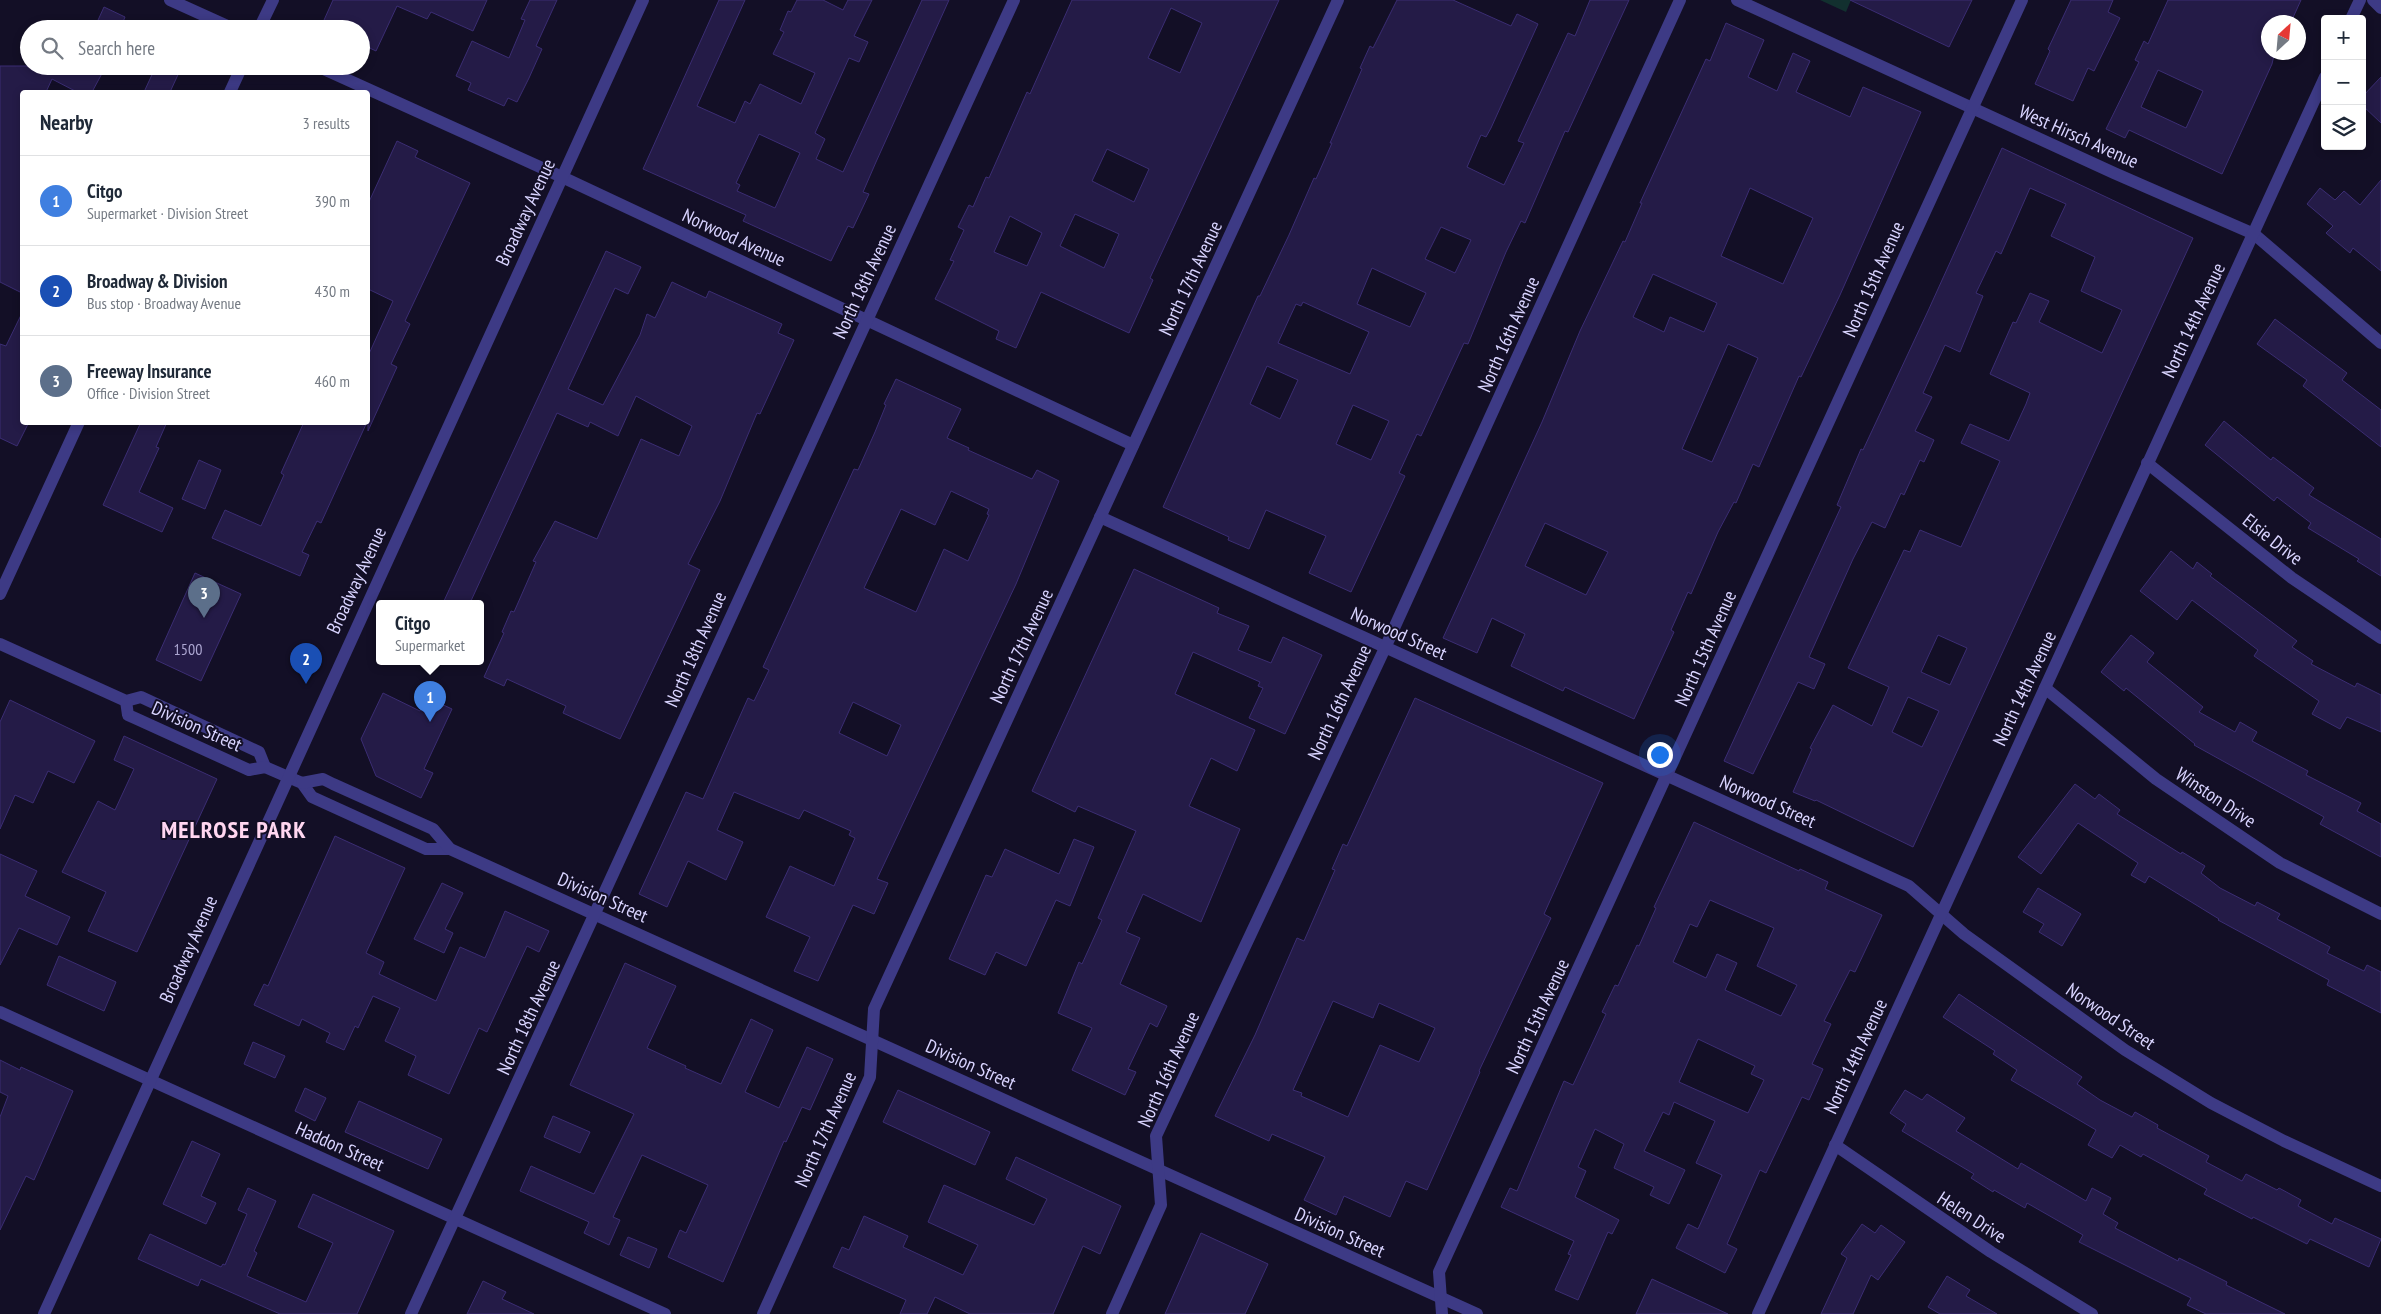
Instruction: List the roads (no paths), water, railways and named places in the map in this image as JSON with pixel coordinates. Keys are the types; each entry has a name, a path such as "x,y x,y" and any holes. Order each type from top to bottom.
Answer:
{"street":[{"path":"170,0 214,20"},
{"path":"264,20 273,0"},
{"name":"Broadway Avenue","path":"44,1314 287,777 643,0"},
{"name":"North 18th Avenue","path":"411,1314 596,915 866,320 1014,0"},
{"name":"North 17th Avenue","path":"763,1314 870,1077 874,1009 1338,0"},
{"name":"North 16th Avenue","path":"1112,1314 1161,1205 1156,1136 1386,648 1680,0"},
{"name":"West Hirsch Avenue","path":"1737,0 2114,174 2254,234 2381,343"},
{"name":"North 15th Avenue","path":"1442,1314 1439,1272 1668,776 2022,0"},
{"path":"2353,15 2360,0"},
{"path":"2373,0 2381,8"},
{"path":"231,90 238,75"},
{"name":"Norwood Avenue","path":"337,75 562,177 1133,445"},
{"name":"North 14th Avenue","path":"1758,1314 2321,86"},
{"path":"0,594 78,425"},
{"name":"Elsie Drive","path":"2147,463 2292,578 2381,638"},
{"name":"Norwood Street","path":"1100,517 1909,886 1964,934 2125,1050 2211,1103 2284,1141 2381,1186"},
{"name":"Division Street","path":"0,644 126,702 141,697 259,752 264,767"},
{"name":"Winston Drive","path":"2044,688 2171,790 2280,863 2381,914"},
{"name":"Division Street","path":"126,702 128,715 249,770 264,767 302,783 323,779 433,829 450,849"},
{"name":"Division Street","path":"302,783 312,797 426,849 450,849 1477,1314"},
{"name":"Haddon Street","path":"0,1012 666,1314"},
{"name":"Helen Drive","path":"1835,1145 1991,1252 2092,1314"}],"place":[{"name":"Freeway Insurance","path":"204,618"},
{"name":"Broadway & Division","path":"306,684"},
{"name":"Citgo","path":"430,722"}],"district":[{"name":"MELROSE PARK","path":"234,829"}]}
